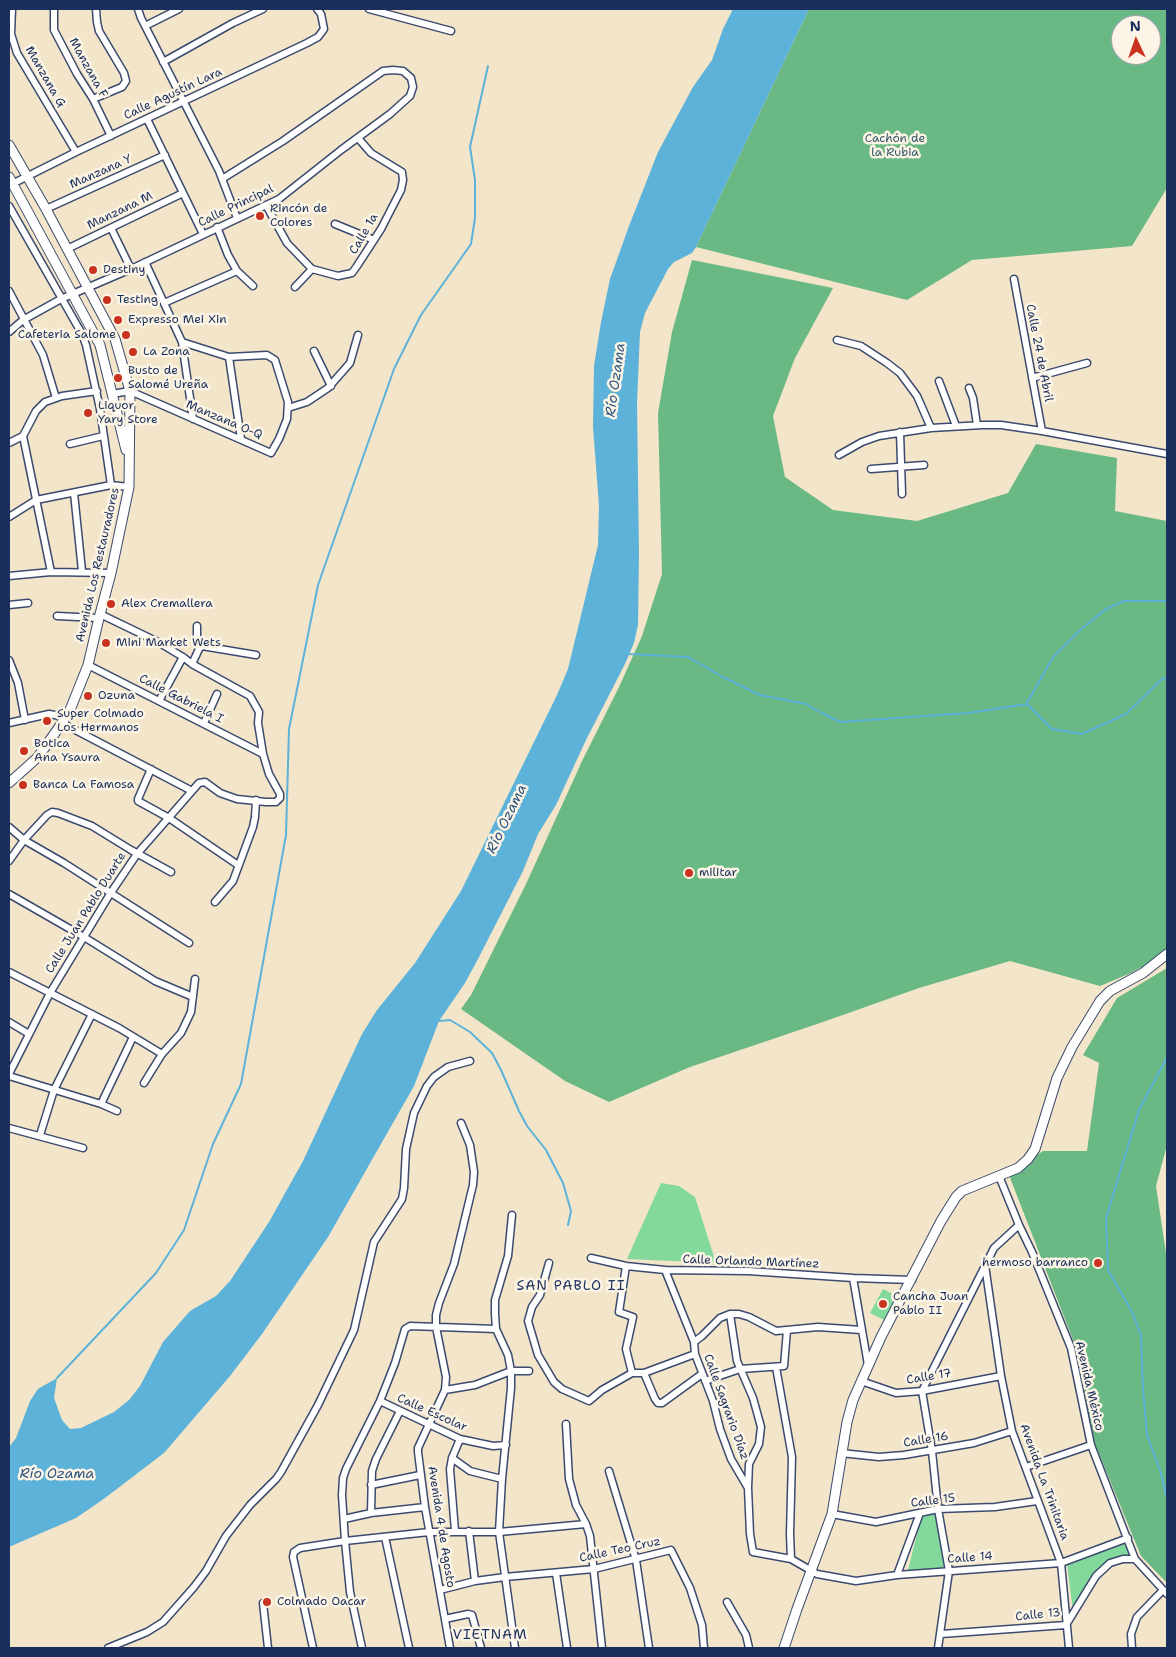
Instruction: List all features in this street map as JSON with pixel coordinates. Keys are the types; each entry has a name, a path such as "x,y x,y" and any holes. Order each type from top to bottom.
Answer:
{"street":[{"name":"Manzana G","path":"12,9 12,34 17,52 76,152"},
{"name":"Manzana F","path":"54,9 54,30 77,74 93,99 111,136"},
{"path":"93,99 122,87 126,81 124,73 99,31 96,9"},
{"path":"138,9 222,179 237,218"},
{"path":"145,26 179,9"},
{"path":"163,62 233,23 263,9"},
{"name":"Calle Agustín Lara","path":"10,182 27,177 318,37 324,29 321,14 317,9"},
{"path":"369,9 451,31"},
{"name":"Calle Principal","path":"9,332 23,320 61,299 131,269 279,199 390,114 410,96 413,87 411,78 403,71 383,71 283,141 222,179"},
{"path":"147,119 203,234"},
{"name":"Calle 1a","path":"312,269 338,276 352,273 374,240 400,190 403,180 402,172 371,153 358,138"},
{"name":"Avenida Los Restauradores","path":"9,145 46,209 115,339 130,391 130,486 88,665 64,720 38,757 9,783"},
{"name":"Manzana Y","path":"46,209 165,155"},
{"path":"10,182 100,345 130,460"},
{"name":"Manzana M","path":"67,249 183,193"},
{"path":"266,204 287,243 312,269 295,287"},
{"path":"9,206 82,334 96,390 110,485"},
{"path":"335,224 374,240"},
{"path":"217,227 237,271 253,286"},
{"path":"112,228 131,269"},
{"path":"145,262 182,342 193,419"},
{"path":"164,302 237,271"},
{"name":"Calle 24 de Abril","path":"1014,279 1042,431"},
{"path":"9,291 43,355 56,398"},
{"path":"182,342 229,357 267,355 275,360 288,402 288,408 307,402 331,386 350,363 358,335"},
{"path":"837,340 861,346 900,373 917,396 931,428"},
{"path":"314,351 331,386"},
{"path":"229,357 241,440"},
{"path":"1032,378 1087,363"},
{"path":"939,381 956,426"},
{"path":"969,388 973,398 977,425"},
{"path":"9,443 23,436 36,411 45,402 96,390"},
{"path":"112,394 130,391"},
{"name":"Manzana O-Q","path":"130,391 271,453 287,419 288,408"},
{"path":"839,455 862,442 879,436 931,428 977,425 1001,425 1042,431 1167,454"},
{"path":"900,432 902,494"},
{"path":"23,436 51,572"},
{"path":"70,444 103,436"},
{"path":"871,469 924,465"},
{"path":"9,517 36,500 110,485 130,486"},
{"path":"74,493 82,572"},
{"path":"9,576 51,572 111,573"},
{"path":"9,605 28,603"},
{"path":"57,616 99,616 158,642 192,664 250,696 259,712 258,723 263,754 269,774 280,794 280,798 276,802 256,800 255,817 249,842 238,865 234,881 215,902"},
{"path":"197,626 197,636 202,646"},
{"path":"192,664 202,646"},
{"path":"202,646 256,655"},
{"path":"159,701 183,657"},
{"path":"10,665 18,683 25,720"},
{"name":"Calle Gabriela I","path":"88,665 263,754"},
{"path":"204,723 217,694"},
{"path":"9,723 49,714 64,720 151,770 192,791"},
{"path":"151,770 138,802 169,818 238,865"},
{"name":"Calle Juan Pablo Duarte","path":"9,1075 50,993 110,894 137,854 199,783 205,782 220,793 237,799 256,800"},
{"path":"9,861 24,840 52,812 92,826 137,854 171,872"},
{"path":"9,826 24,840 64,863 189,943"},
{"path":"9,894 155,981 193,997"},
{"path":"784,1648 832,1514 847,1422 853,1400 868,1365 956,1196 962,1191 1018,1168 1028,1159 1035,1149 1058,1078 1072,1047 1100,1001 1110,991 1143,973 1167,954"},
{"path":"9,972 92,1014 162,1054"},
{"path":"144,1083 162,1054 180,1033 191,1012 196,979"},
{"path":"40,1135 54,1090 92,1014"},
{"path":"9,1022 29,1034"},
{"path":"101,1104 133,1037"},
{"path":"110,1648 163,1622 206,1571 226,1536 250,1505 281,1472 318,1405 354,1330 374,1242 402,1199 406,1149 414,1113 427,1086 434,1077 448,1066 470,1061"},
{"path":"9,1075 101,1104 117,1111"},
{"name":"Avenida 4 de Agosto","path":"450,1648 425,1507 418,1448 445,1390 446,1377 436,1327 436,1315 438,1303 454,1264 473,1185 474,1172 470,1145 461,1123"},
{"path":"9,1128 83,1148"},
{"name":"Avenida México","path":"999,1176 1071,1348 1091,1445 1135,1559 1165,1592"},
{"path":"512,1215 508,1256 495,1300 496,1329 508,1355 511,1371 499,1532 515,1648"},
{"path":"938,1648 949,1571 938,1509 932,1451 922,1391 994,1248 1019,1226"},
{"name":"Calle Orlando Martínez","path":"591,1258 626,1266 665,1270 748,1271 912,1280"},
{"path":"549,1263 540,1295 532,1307 528,1321 538,1355 554,1382 562,1389 589,1401 602,1390 632,1373 644,1373 695,1354"},
{"name":"Avenida La Trinitaria","path":"986,1265 1001,1376 1012,1432 1026,1467 1036,1501 1061,1563 1069,1648"},
{"path":"626,1266 619,1312 633,1317 626,1349 632,1373"},
{"name":"Calle Sagrario Díaz","path":"665,1270 694,1342 695,1354 731,1459 748,1488 750,1534 753,1552 791,1559 812,1570"},
{"path":"853,1278 868,1365"},
{"path":"694,1342 720,1318 730,1314 749,1317 776,1331 818,1327 861,1330"},
{"path":"730,1314 737,1361 753,1398 761,1427 758,1444 750,1464 748,1488"},
{"path":"362,1648 350,1592 345,1541 342,1495 346,1469 380,1401 396,1362 405,1330 408,1327 496,1329"},
{"path":"705,1381 740,1369 784,1366 787,1330"},
{"path":"776,1367 792,1457 791,1559"},
{"path":"445,1390 475,1385 511,1371 529,1371"},
{"path":"644,1373 658,1403 662,1403 702,1374"},
{"name":"Calle 17","path":"861,1381 892,1393 922,1391 1001,1376"},
{"name":"Calle Escolar","path":"380,1401 460,1439 493,1446 506,1445"},
{"path":"371,1513 372,1471 400,1411"},
{"path":"566,1424 569,1479 576,1505 590,1536 602,1648"},
{"name":"Calle 16","path":"842,1453 879,1457 904,1455 974,1443 1012,1432"},
{"path":"455,1531 450,1469 452,1458 460,1439"},
{"path":"1026,1467 1091,1445"},
{"path":"452,1458 470,1471 502,1479"},
{"path":"609,1472 636,1560 649,1648"},
{"path":"371,1485 420,1475"},
{"name":"Calle 15","path":"832,1514 872,1522 938,1509 995,1508 1036,1501"},
{"path":"344,1520 371,1513 425,1507"},
{"path":"898,1574 920,1512"},
{"path":"313,1648 293,1557 294,1552 300,1548 429,1532 499,1532 586,1524"},
{"path":"468,1531 475,1581"},
{"path":"385,1537 409,1648"},
{"name":"Calle 14","path":"812,1570 817,1574 852,1581 898,1574 1061,1563 1128,1538"},
{"name":"Calle Teo Cruz","path":"440,1590 475,1581 594,1569 671,1550 690,1588 702,1625 704,1648"},
{"name":"Calle 13","path":"941,1634 1066,1624 1096,1576 1110,1563 1123,1558 1135,1559"},
{"path":"556,1573 567,1648"},
{"path":"1132,1648 1131,1634 1137,1617 1165,1592"},
{"path":"727,1602 746,1635 749,1648"},
{"path":"263,1603 268,1648"},
{"path":"446,1619 468,1614 472,1615 481,1648"}],"green space":[{"name":"Cachón de la Rubia","path":"809,9 1167,9 1167,188 1132,246 972,260 907,300 696,247"},
{"path":"692,260 833,288 795,358 773,416 785,477 833,510 917,521 1008,493 1036,444 1117,458 1115,511 1167,521 1167,953 1131,973 1100,986 1010,961 919,988 690,1067 609,1102 565,1081 461,1009 471,995 526,884 583,759 619,687 642,636 662,574 658,413 672,332"},
{"path":"1167,968 1167,1145 1156,1186 1167,1260 1167,1583 1141,1556 1095,1444 1075,1345 1009,1175 1043,1151 1087,1151 1099,1063 1083,1055 1117,998"},
{"path":"661,1183 679,1186 695,1197 716,1263 627,1259"},
{"name":"Cancha Juan Pablo II","path":"883,1289 897,1296 884,1320 870,1313"},
{"path":"942,1510 949,1568 908,1570 922,1514"},
{"path":"1128,1540 1137,1557 1123,1557 1095,1575 1074,1619 1067,1564"}],"water":[{"name":"Río Ozama","path":"733,9 809,9 696,247 692,253 674,262 668,269 645,313 640,332 637,403 638,625 634,643 625,664 586,740 556,805 538,834 523,871 478,959 465,983 439,1021 414,1086 328,1237 262,1334 230,1376 164,1453 76,1518 9,1547 9,1447 16,1438 30,1401 38,1389 57,1378 54,1398 62,1420 70,1429 81,1428 114,1412 129,1400 140,1386 163,1342 190,1311 216,1296 230,1281 269,1222 303,1161 362,1034 377,1010 415,963 461,891 557,695 568,669 598,545 599,506 593,427 594,366 610,279 658,152 693,87 712,60 723,29"}],"waterway":[{"path":"57,1378 156,1273 184,1230 213,1144 241,1084 286,835 289,729 318,585 394,369 421,315 471,244 475,218 475,180 470,147 488,66"},
{"path":"1027,703 1053,657 1078,632 1106,609 1124,601 1167,601"},
{"path":"628,654 688,657 760,695 806,704 840,722 968,713 1027,704 1052,729 1082,734 1126,714 1163,678 1167,678"},
{"path":"439,1021 450,1020 470,1032 492,1053 527,1126 546,1150 563,1183 571,1211 568,1225"},
{"path":"1167,1057 1139,1110 1106,1218 1108,1270 1132,1312 1141,1335 1147,1435 1161,1473 1167,1499"}],"place":[{"name":"Rincón de Colores","path":"260,216"},
{"name":"Destiny","path":"93,270"},
{"name":"Testing","path":"107,300"},
{"name":"Expresso Mei Xin","path":"118,320"},
{"name":"Cafeteria Salome","path":"126,335"},
{"name":"La Zona","path":"133,352"},
{"name":"Busto de Salomé Ureña","path":"118,378"},
{"name":"Liquor Yary Store","path":"88,413"},
{"name":"Alex Cremallera","path":"111,604"},
{"name":"Mini Market Wets","path":"106,643"},
{"name":"Ozuna","path":"88,696"},
{"name":"Super Colmado Los Hermanos","path":"47,721"},
{"name":"Botica Ana Ysaura","path":"24,751"},
{"name":"Banca La Famosa","path":"23,785"},
{"name":"militar","path":"689,873"},
{"name":"hermoso barranco","path":"1098,1263"},
{"name":"Cancha Juan Pablo II","path":"883,1304"},
{"name":"Colmado Oacar","path":"267,1602"}],"district":[{"name":"SAN PABLO II","path":"571,1286"},
{"name":"VIETNAM","path":"490,1635"}]}
